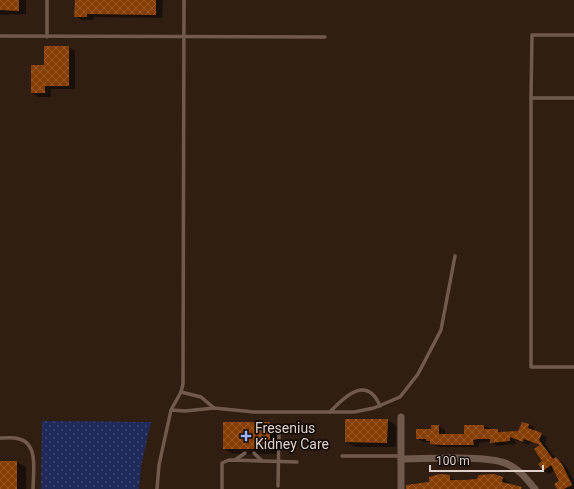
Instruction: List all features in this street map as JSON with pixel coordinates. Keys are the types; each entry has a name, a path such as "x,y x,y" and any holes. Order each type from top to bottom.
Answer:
{"street":[{"path":"401,417 401,489"},
{"path":"401,458 497,460 515,468 524,475 534,489"}],"lane":[{"path":"47,0 47,37"},
{"path":"157,489 159,465 171,410 181,392 183,377 184,0"},
{"path":"574,35 532,35 531,98 531,367 574,367"},
{"path":"0,36 184,38 325,37"},
{"path":"531,98 574,98"},
{"path":"171,410 185,411 214,408 254,412 354,412 380,406 400,397 418,374 441,330 455,256"},
{"path":"330,412 340,402 355,391 370,391 376,396 380,406"},
{"path":"181,392 201,397 214,408"},
{"path":"278,432 278,486"},
{"path":"0,438 27,441 32,450 33,489"},
{"path":"235,460 245,453"},
{"path":"254,453 262,461"},
{"path":"342,456 401,458"},
{"path":"222,489 222,463 235,460 297,462"}],"shaded area":[{"path":"42,421 151,422 141,466 139,489 41,489"}],"building":[{"path":"0,0 19,0 19,11 0,10"},
{"path":"75,0 156,0 156,15 87,14 87,17 74,17"},
{"path":"44,46 69,46 69,86 45,86 45,93 31,93 31,65 44,65"},
{"path":"345,419 388,419 387,443 345,442"},
{"name":"Fresenius Kidney Care","path":"223,422 270,422 270,449 223,449"},
{"path":"522,422 529,424 528,428 542,433 539,440 553,459 556,457 562,464 572,485 564,489 557,489 554,484 559,481 551,465 543,471 538,464 542,461 534,449 540,445 524,439 523,442 510,437 510,441 490,443 490,439 478,439 473,440 474,445 441,445 430,444 430,441 426,441 426,439 416,439 416,429 431,429 431,425 439,425 439,434 464,434 464,425 484,425 484,429 498,429 498,432 518,431"},
{"path":"0,461 17,461 17,489 0,489"},
{"path":"440,474 450,475 450,480 465,480 477,479 479,475 494,474 503,477 502,482 522,487 521,489 406,489 406,485 429,482 429,477"}],"place":[{"name":"Fresenius Kidney Care","path":"246,436"}]}
